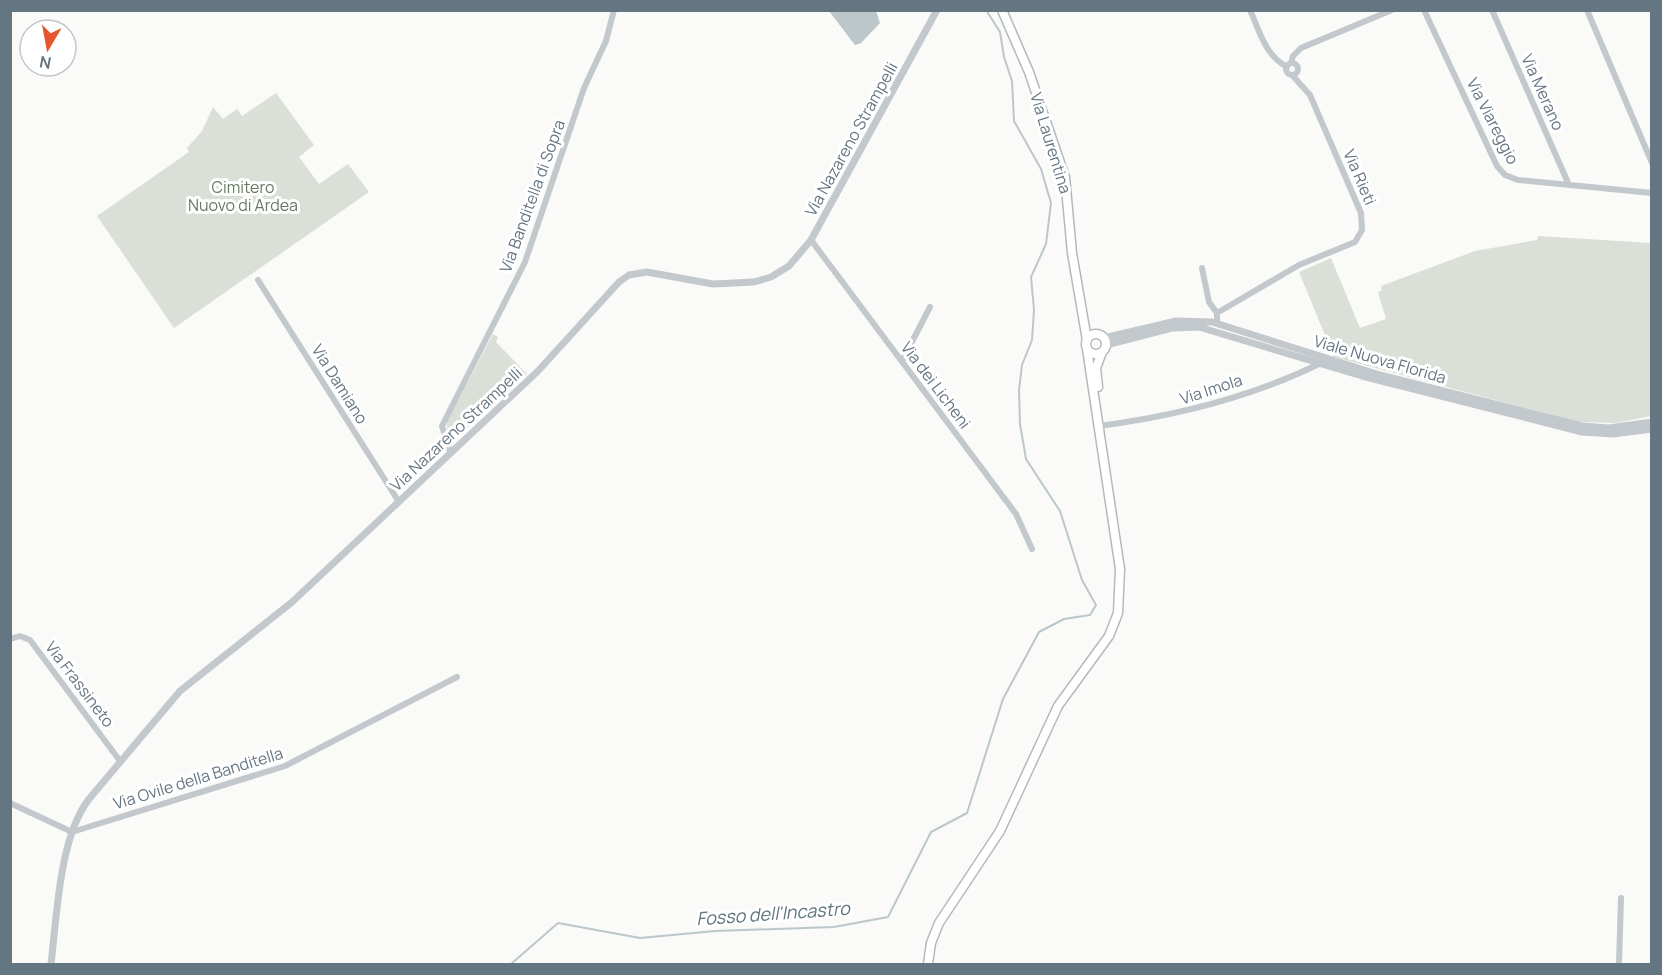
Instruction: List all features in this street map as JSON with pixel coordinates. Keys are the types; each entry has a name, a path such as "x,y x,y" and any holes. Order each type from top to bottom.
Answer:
{"main road":[{"name":"Via Laurentina","path":"928,964 931,944 939,923 1005,824 1058,706 1109,636 1119,609 1120,580 1098,412 1072,253 1065,177 1029,72 1003,11"},
{"path":"1083,315 1103,342"},
{"path":"1093,334 1103,342 1092,354 1087,345 1093,334"},
{"name":"Via Laurentina","path":"1098,412 1096,371 1103,342"}],"street":[{"name":"Via Banditella di Sopra","path":"450,452 442,426 525,262 584,88 606,41 614,10"},
{"name":"Via Nazareno Strampelli","path":"51,964 72,832 83,807 184,687 277,616 538,371 609,290 626,277 651,272 713,284 754,282 771,277 789,266 811,240 937,10"},
{"path":"1250,10 1268,52 1276,62 1289,65 1293,56 1301,48 1392,10"},
{"name":"Via Viareggio","path":"1424,10 1502,173 1518,180 1652,193"},
{"name":"Via Merano","path":"1492,10 1569,185"},
{"path":"1587,10 1652,163"},
{"name":"Via Rieti","path":"1217,313 1293,268 1355,242 1362,232 1361,213 1314,105 1306,89 1292,75 1298,68 1289,65"},
{"name":"Via dei Licheni","path":"811,240 1016,514 1032,549"},
{"path":"1202,268 1209,302 1217,313 1217,323"},
{"name":"Via Damiano","path":"258,280 399,502"},
{"path":"902,362 930,307"},
{"name":"Viale Nuova Florida","path":"1103,342 1176,321 1217,323 1327,359 1588,427 1612,428 1652,422"},
{"name":"Viale Nuova Florida","path":"1103,342 1175,328 1199,327 1398,386 1582,432 1613,434 1652,429"},
{"name":"Via Imola","path":"1100,426 1186,412 1280,380 1327,359"},
{"name":"Via Frassineto","path":"10,639 20,636 30,640 120,761"},
{"name":"Via Ovile della Banditella","path":"72,832 285,766 457,677"},
{"path":"10,803 72,832"},
{"path":"1619,964 1621,898"}],"green space":[{"name":"Cimitero Nuovo di Ardea","path":"276,93 314,145 299,157 319,184 348,164 369,192 174,328 97,216 189,152 187,148 202,131 213,107 223,119 237,109 242,116"},
{"path":"1538,236 1651,243 1651,416 1617,423 1577,422 1334,357 1299,272 1331,258 1360,328 1386,319 1378,292 1382,290 1381,286 1475,251 1537,240"},
{"path":"493,334 498,337 496,342 527,374 451,443 447,432 447,422"}],"shaded area":[{"path":"829,11 876,11 880,23 861,43 855,45"}],"waterway":[{"name":"Fosso dell'Incastro","path":"511,964 558,923 640,938 715,931 834,927 888,917 931,832 967,813 1003,699 1039,632 1064,619 1090,615 1096,605 1082,580 1060,511 1026,459 1020,424 1019,390 1022,365 1032,340 1034,310 1031,277 1046,244 1051,203 1041,169 1014,121 1012,81 1004,57 1000,32 986,10"}]}
